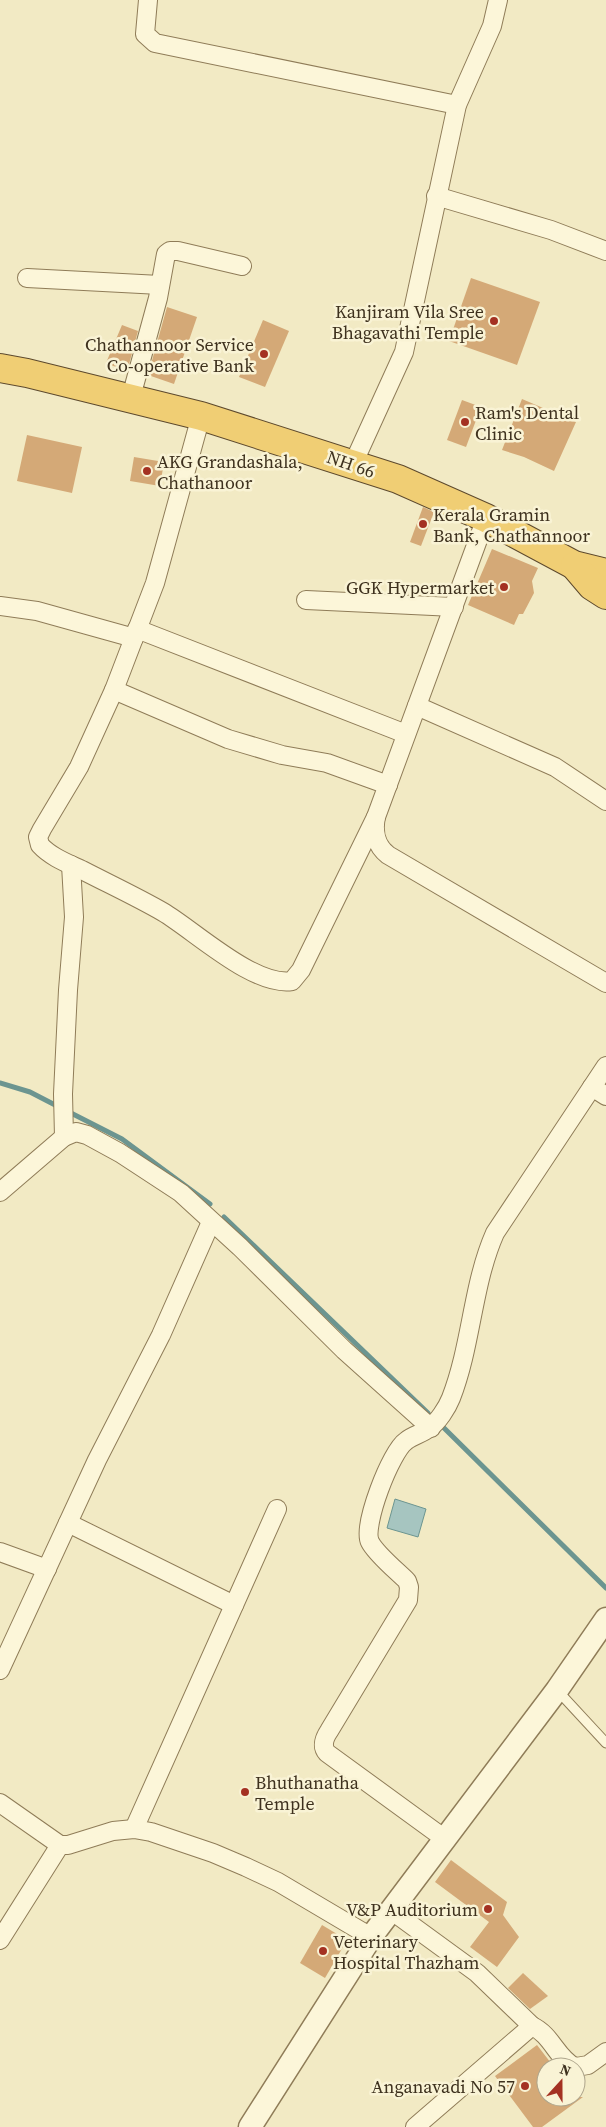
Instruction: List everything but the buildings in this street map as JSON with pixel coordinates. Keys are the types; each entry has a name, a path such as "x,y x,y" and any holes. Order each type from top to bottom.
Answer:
{"highway":[{"name":"NH 66","path":"0,368 131,397 201,416 398,479 486,518 574,565 606,573"},
{"name":"NH 66","path":"574,565 592,586 606,595"}],"street":[{"path":"148,0 145,34 155,43 457,105"},
{"path":"353,464 406,345 436,196 457,105 492,26 498,0"},
{"path":"436,196 551,230 606,251"},
{"path":"131,397 160,285 166,254 170,251 242,266"},
{"path":"27,278 160,285"},
{"path":"201,416 155,583 136,634 114,690 79,767 38,837 40,845 46,851 164,912 245,967 269,979 281,983 292,981 301,970 376,817 486,518"},
{"path":"306,600 454,607"},
{"path":"0,606 36,611 136,634 406,734"},
{"path":"114,690 228,739 282,755 327,763 388,784"},
{"path":"417,706 555,767 606,801"},
{"path":"376,817 377,842 388,855 606,983"},
{"path":"64,1137 63,1094 74,917 71,865"},
{"path":"445,1839 324,1750 326,1737 408,1600 409,1587 407,1580 370,1542 368,1534 374,1508 394,1456 406,1441 431,1428 451,1399 460,1368 481,1268 494,1233 599,1091 606,1066"},
{"path":"0,1192 64,1137 81,1132 120,1153 181,1193 344,1350 431,1428"},
{"path":"0,1670 97,1460 161,1335 211,1222"},
{"path":"134,1829 277,1509"},
{"path":"68,1523 234,1605"},
{"path":"0,1552 47,1569"},
{"path":"250,2127 371,1937 557,1690 606,1618"},
{"path":"0,1803 60,1845 68,1845 113,1831 134,1829 160,1835 213,1853 278,1882 371,1937"},
{"path":"0,1940 60,1845"},
{"path":"392,1911 477,1973 532,2026 543,2032 563,2057"},
{"path":"415,2127 532,2026"},
{"path":"586,2065 606,2052"}],"lane":[{"path":"557,1690 606,1743"}],"water":[{"path":"395,1499 426,1509 418,1537 387,1528"}],"waterway":[{"path":"0,1083 30,1092 59,1107"},
{"path":"67,1111 122,1139 210,1204"},
{"path":"224,1217 428,1413"},
{"path":"443,1427 606,1588"}],"place":[{"name":"Kanjiram Vila Sree Bhagavathi Temple","path":"494,321"},
{"name":"Chathannoor Service Co-operative Bank","path":"264,354"},
{"name":"Ram's Dental Clinic","path":"465,422"},
{"name":"AKG Grandashala, Chathanoor","path":"147,471"},
{"name":"Kerala Gramin Bank, Chathannoor","path":"423,524"},
{"name":"GGK Hypermarket","path":"504,587"},
{"name":"Bhuthanatha Temple","path":"245,1792"},
{"name":"V&P Auditorium","path":"488,1909"},
{"name":"Veterinary Hospital Thazham","path":"323,1951"},
{"name":"Anganavadi No 57","path":"525,2086"}]}
